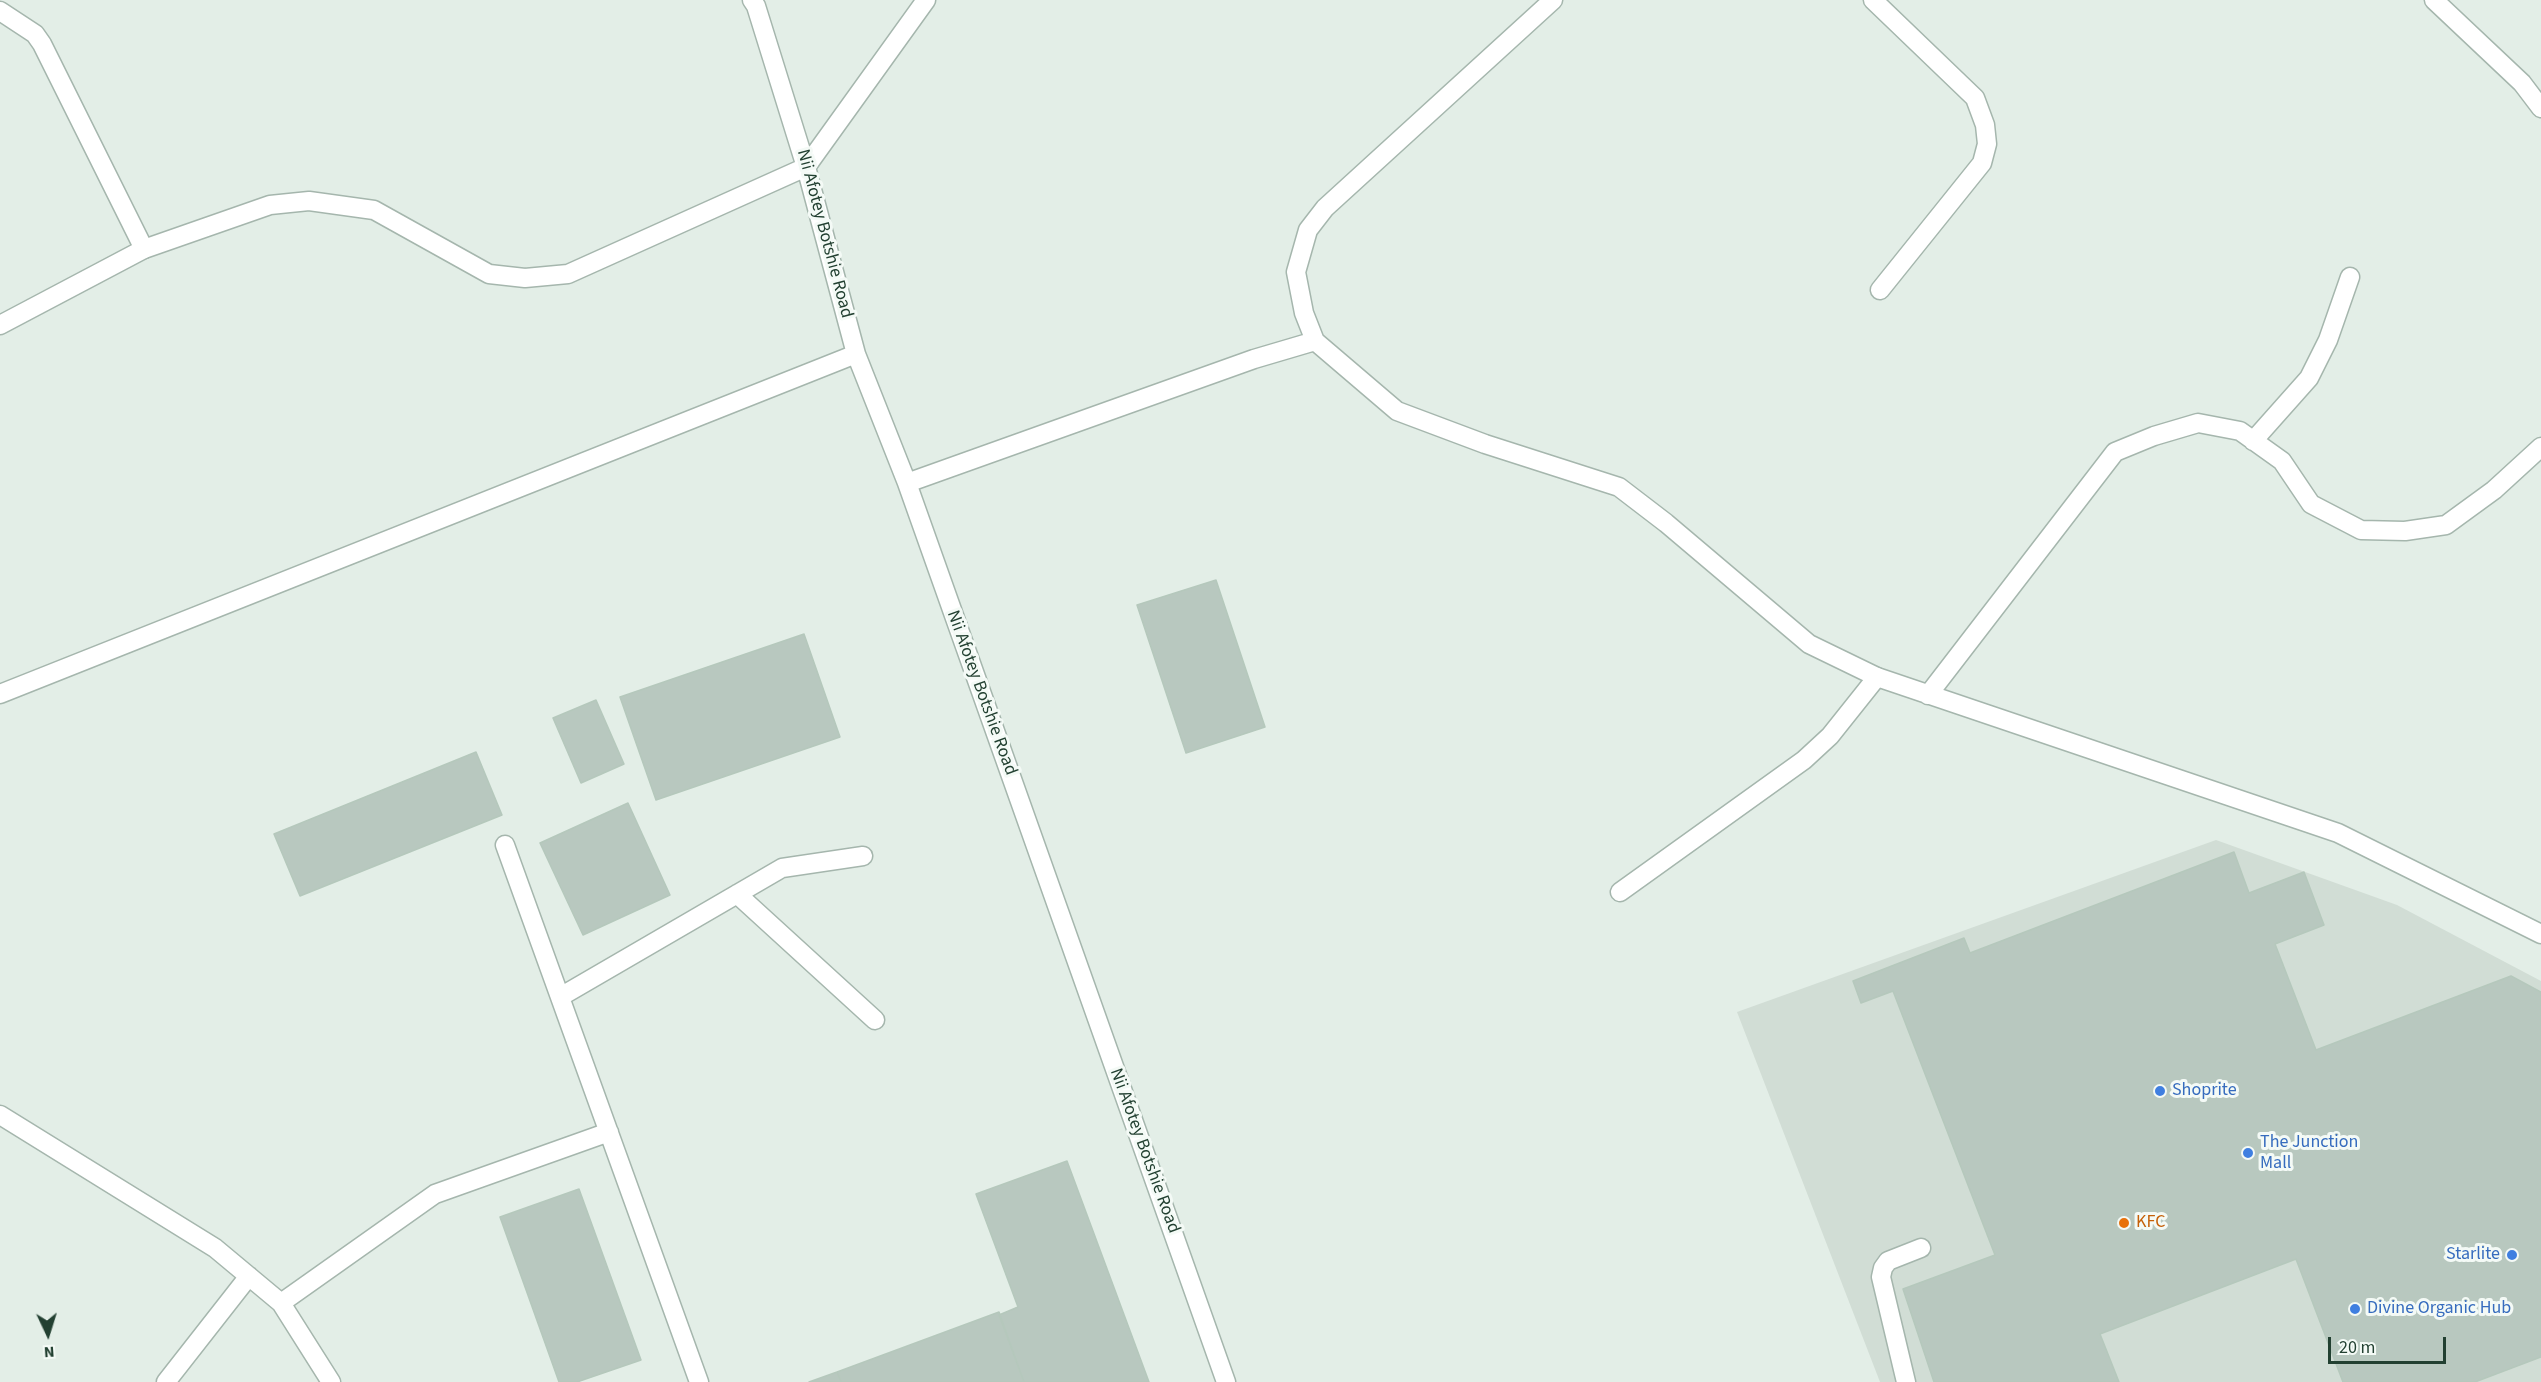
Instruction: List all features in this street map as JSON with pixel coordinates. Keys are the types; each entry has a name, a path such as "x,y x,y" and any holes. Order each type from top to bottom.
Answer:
{"street":[{"name":"Nii Afotey Botshie Road","path":"752,0 756,6 806,166 856,354 907,483 1226,1382"},
{"path":"0,325 144,249 270,205 309,201 374,210 489,274 525,278 568,273 806,166 926,0"},
{"path":"1553,0 1325,207 1308,230 1296,272 1304,313 1315,341 1396,411 1485,444 1620,487 1809,644 1877,677 2140,764 2338,833 2541,934"},
{"path":"1873,0 1975,98 1985,125 1987,144 1982,163 1880,290"},
{"path":"2434,0 2522,83 2541,108"},
{"path":"0,11 35,34 42,44 144,249"},
{"path":"2253,441 2309,378 2328,340 2350,277"},
{"path":"907,483 1243,363 1315,341"},
{"path":"0,694 856,354"},
{"path":"1928,695 2115,452 2154,436 2198,423 2240,431 2282,461 2311,504 2361,530 2372,531 2405,531 2446,525 2494,490 2541,447"},
{"path":"1620,892 1804,760 1830,736 1877,677"},
{"path":"505,845 699,1382"},
{"path":"560,997 782,868 862,856"},
{"path":"737,894 875,1020"},
{"path":"0,1115 215,1248 281,1303 331,1382"},
{"path":"281,1303 435,1194 609,1132"},
{"path":"1906,1382 1881,1277 1882,1268 1888,1261 1920,1248"},
{"path":"166,1382 249,1276"}],"shaded area":[{"name":"The Junction Mall","path":"2216,840 2397,905 2541,981 2541,1382 1880,1382 1737,1012"}],"building":[{"path":"1216,580 1265,727 1186,753 1137,605"},
{"path":"804,634 840,737 656,800 620,697"},
{"path":"596,700 624,764 581,783 553,718"},
{"path":"476,752 502,815 300,896 274,834"},
{"path":"628,803 670,895 583,935 540,843"},
{"name":"The Junction Mall","path":"2234,852 2249,893 2304,872 2324,925 2275,944 2316,1050 2511,976 2541,992 2541,1357 2475,1382 2343,1382 2296,1259 2100,1334 2119,1382 1934,1382 1903,1289 1995,1255 1893,991 1861,1003 1853,981 1964,938 1970,953"},
{"path":"1067,1161 1149,1382 1024,1382 999,1315 1018,1307 976,1194"},
{"path":"579,1189 641,1360 577,1382 559,1382 500,1217"},
{"path":"999,1312 1024,1382 841,1382 837,1372"},
{"path":"837,1372 841,1382 809,1382"}],"place":[{"name":"Shoprite","path":"2160,1091"},
{"name":"The Junction Mall","path":"2248,1153"},
{"name":"KFC","path":"2124,1223"},
{"name":"Starlite","path":"2512,1255"},
{"name":"Divine Organic Hub","path":"2355,1309"}]}
